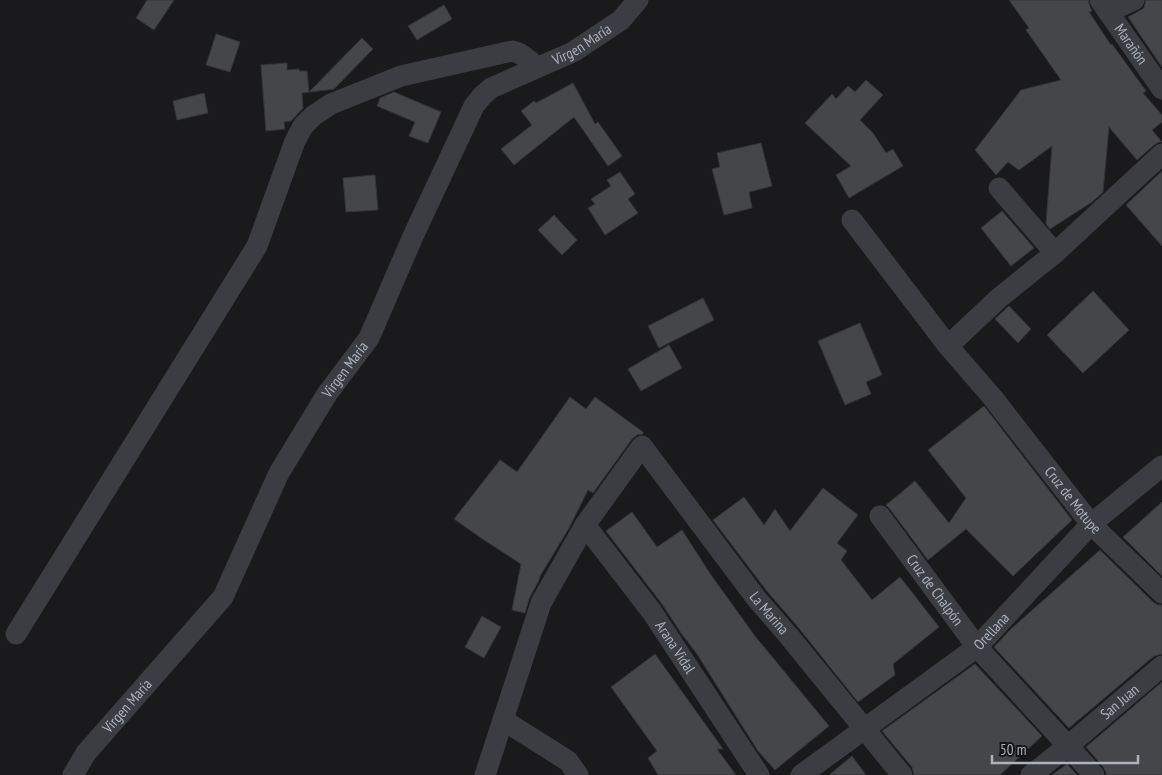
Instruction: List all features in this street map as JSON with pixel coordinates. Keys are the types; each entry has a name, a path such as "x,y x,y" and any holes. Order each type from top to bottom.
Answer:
{"street":[{"name":"Virgen María","path":"74,775 86,753 223,597 279,473 327,394 369,338 414,234 474,106 491,88 573,52 621,20 638,0"},
{"path":"1104,6 1134,0"},
{"name":"Marañón","path":"1104,6 1162,89"},
{"path":"16,634 257,246 295,141 303,126 313,116 332,104 401,76 516,51 537,68"},
{"path":"948,346 999,298 1055,253 1162,154"},
{"path":"1000,188 1055,253"},
{"name":"Cruz de Motupe","path":"852,220 948,346 993,398 1091,524 1162,593"},
{"name":"La Marina","path":"585,525 642,446 756,598 902,775"},
{"name":"Orellana","path":"801,775 977,647 1091,524 1162,466"},
{"name":"Cruz de Chalpón","path":"880,516 977,647 1094,775"},
{"path":"485,775 542,603 585,525"},
{"name":"Arana Vidal","path":"585,525 652,612 759,775"},
{"name":"San Juan","path":"1031,775 1162,666"},
{"path":"503,720 568,761 578,775"}],"building":[{"path":"147,0 174,0 154,30 136,18"},
{"path":"1009,0 1088,0 1092,11 1089,12 1146,91 1143,93 1162,115 1162,122 1152,130 1162,142 1154,145 1137,160 1109,127 1103,192 1092,202 1050,229 1046,224 1052,146 1019,170 1008,162 996,175 975,150 1021,90 1061,80 1026,30 1029,28"},
{"path":"1146,0 1162,0 1162,67 1128,17 1144,8"},
{"path":"444,5 452,19 417,40 408,26"},
{"path":"216,34 240,42 230,72 206,65"},
{"path":"362,38 373,49 334,89 302,93 303,108 291,121 284,122 285,129 266,131 261,65 287,63 287,70 299,69 299,71 307,71 309,92"},
{"path":"866,80 883,95 860,120 873,133 886,153 893,149 903,166 849,198 836,175 851,166 805,123 832,94 836,99 848,86 855,92"},
{"path":"573,83 595,124 598,122 622,156 608,166 574,117 514,165 501,149 532,125 521,111 534,101 536,103"},
{"path":"394,92 441,112 428,143 409,136 415,122 377,106 380,98"},
{"path":"204,93 208,113 177,120 173,101"},
{"path":"761,143 772,186 749,192 752,208 724,215 712,169 720,167 717,153"},
{"path":"1162,171 1162,246 1126,205"},
{"path":"620,172 635,194 628,199 638,213 605,235 588,208 595,204 591,199 611,186 607,180"},
{"path":"375,175 378,210 346,212 343,178"},
{"path":"1002,211 1034,248 1011,266 981,228"},
{"path":"554,215 577,240 562,255 538,230"},
{"path":"1093,291 1129,330 1083,373 1047,335"},
{"path":"703,298 714,320 659,348 648,326"},
{"path":"1009,306 1031,329 1018,343 995,319"},
{"path":"860,323 882,375 866,382 871,394 845,405 818,341"},
{"path":"669,345 682,368 641,391 628,369"},
{"path":"570,397 586,409 595,397 643,432 643,434 637,435 632,439 593,493 588,490 569,528 540,576 529,599 525,613 512,610 521,564 454,519 500,460 517,472"},
{"path":"984,406 1072,520 1013,576 966,529 928,560 886,505 915,481 949,523 966,498 928,450"},
{"path":"823,488 858,515 837,543 847,551 841,560 872,600 900,577 939,627 893,664 895,675 858,702 766,590 713,520 744,497 764,525 775,509 790,531"},
{"path":"1162,502 1162,576 1123,537"},
{"path":"632,512 657,547 682,530 711,575 755,636 829,726 775,770 758,751 697,654 662,604 606,531"},
{"path":"1100,550 1153,602 1162,605 1162,654 1154,656 1069,728 994,647 1011,629"},
{"path":"482,616 501,627 484,658 465,647"},
{"path":"655,654 723,749 717,749 736,775 658,775 648,758 657,751 611,687"},
{"path":"975,664 1042,736 1000,775 914,775 912,767 882,731"},
{"path":"1162,682 1162,775 1106,775 1103,767 1086,747"},
{"path":"852,756 866,775 829,775"},
{"path":"1067,764 1077,775 1052,775"}]}
